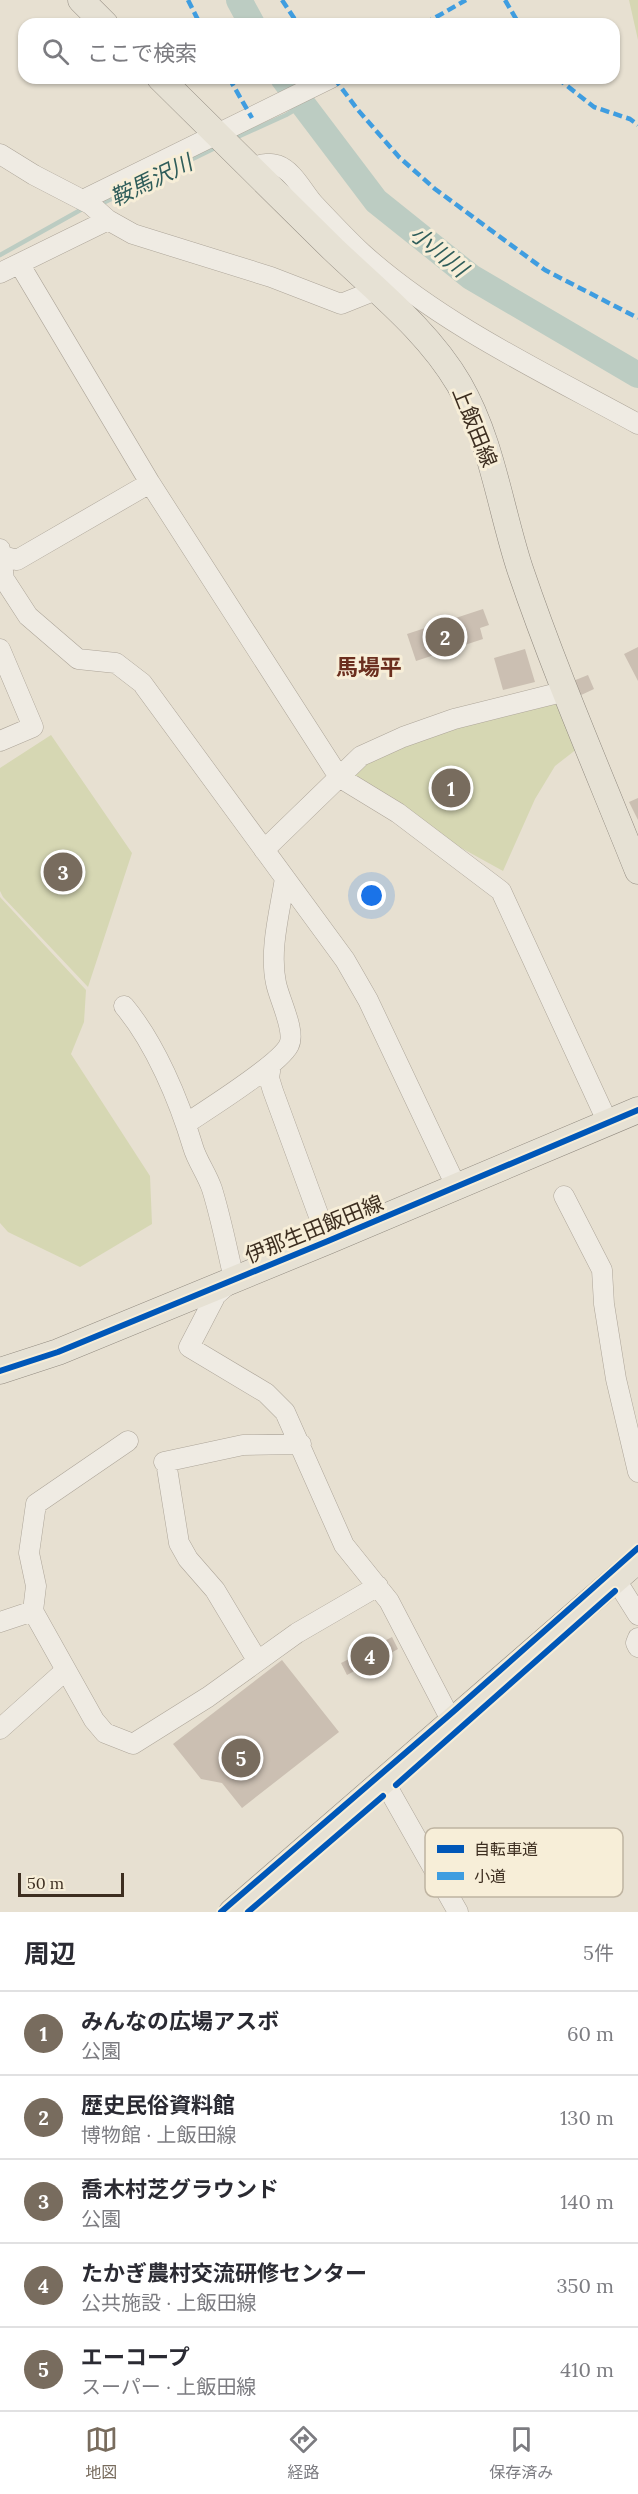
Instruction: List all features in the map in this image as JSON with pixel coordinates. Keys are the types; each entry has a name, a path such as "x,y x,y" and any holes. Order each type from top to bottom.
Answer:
{"main road":[{"path":"81,0 99,18"},
{"name":"上飯田線","path":"166,84 436,350 472,409 486,445 519,566 544,639 638,872"},
{"name":"伊那生田飯田線","path":"0,1371 58,1352 457,1188 638,1110"},
{"path":"232,1912 638,1560"}],"street":[{"path":"83,200 318,84"},
{"path":"0,154 34,175 83,200 108,220 133,234 271,276 341,304 376,290"},
{"path":"246,165 268,163 286,170 312,202 363,253 425,302 465,329 638,424"},
{"path":"0,273 108,220"},
{"path":"20,265 150,483 339,777 398,813 501,891 608,1123"},
{"path":"1,552 17,560 150,483"},
{"path":"1,552 4,579 28,616 78,658 116,663 142,683 345,960 368,1000 457,1188"},
{"path":"0,649 33,727 0,741"},
{"path":"264,850 361,756 403,737 454,719 566,691"},
{"path":"187,1123 271,1065 289,1046 292,1034 276,987 273,968 285,878"},
{"path":"124,1006 137,1022 149,1044 187,1123 193,1149 212,1189 234,1279 216,1295 189,1347 278,1403 285,1412 344,1545 389,1601 452,1722"},
{"path":"271,1065 270,1078 273,1091 328,1241"},
{"path":"564,1196 602,1270 604,1304 616,1379 638,1472"},
{"path":"128,1441 36,1504 29,1553 36,1586 33,1611 94,1720 105,1734 133,1744 208,1697 297,1633 378,1586"},
{"path":"257,1660 215,1590 188,1559 179,1543 165,1462 243,1445 301,1444"},
{"path":"616,1580 638,1615"},
{"path":"0,1622 33,1611"},
{"path":"638,1638 636,1643 638,1647"},
{"path":"0,1729 66,1670"},
{"path":"384,1781 425,1854"},
{"path":"450,1897 458,1912"}],"green space":[{"path":"629,0 638,0 638,40"},
{"path":"566,691 582,745 555,766 535,799 503,871 398,813 343,777 363,755"},
{"path":"51,735 132,853 88,987 3,897 0,891 0,768"},
{"path":"0,897 86,990 84,1022 71,1054 150,1176 152,1224 80,1267 8,1232 0,1223"}],"building":[{"path":"483,609 489,625 480,628 483,639 416,661 407,634"},
{"path":"638,647 638,681 624,654"},
{"path":"525,649 535,682 503,690 494,658"},
{"path":"588,675 594,689 579,696 573,681"},
{"path":"638,798 638,820 629,802"},
{"path":"392,1637 398,1649 382,1658 383,1661 364,1671 362,1667 347,1675 341,1663 357,1655 354,1649 372,1640 375,1646"},
{"path":"282,1660 339,1732 242,1808 222,1783 201,1779 173,1744"}],"waterway":[{"name":"小川川","path":"239,0 249,18"},
{"name":"小川川","path":"288,84 376,201 471,277 638,375"},
{"name":"鞍馬沢川","path":"233,139 303,105"},
{"name":"鞍馬沢川","path":"101,204 217,147"},
{"name":"鞍馬沢川","path":"0,255 84,208"}],"marked path":[{"path":"188,0 197,18"},
{"path":"282,0 294,18"},
{"path":"434,18 466,0"},
{"path":"505,0 516,18"},
{"path":"232,84 252,118"},
{"path":"338,84 399,157 435,189 545,270 638,318"},
{"path":"565,84 594,107 630,119 638,125"}],"cycle path":[{"path":"0,1371 58,1352 638,1110"},
{"path":"221,1912 638,1548"},
{"path":"396,1785 615,1591"},
{"path":"248,1912 383,1796"}],"place":[{"name":"歴史民俗資料館","path":"445,637"},
{"name":"みんなの広場アスボ","path":"451,788"},
{"name":"喬木村芝グラウンド","path":"63,872"},
{"name":"たかぎ農村交流研修センター","path":"370,1656"},
{"name":"エーコープ","path":"241,1758"}],"district":[{"name":"馬場平","path":"369,667"}]}
